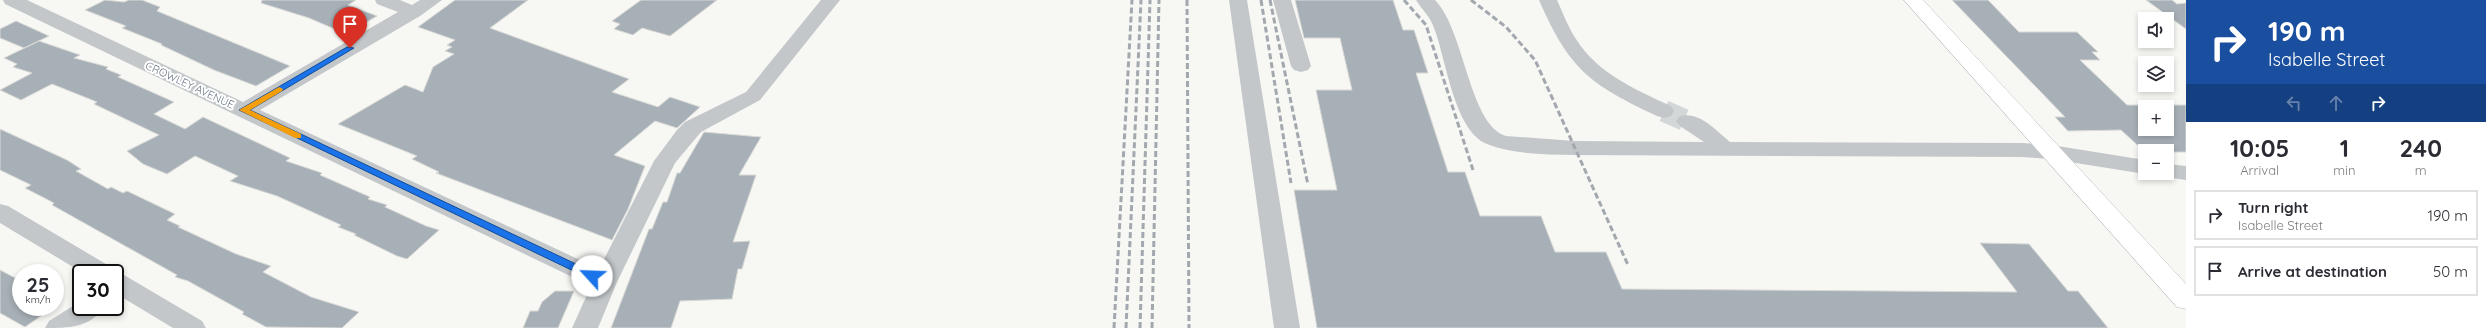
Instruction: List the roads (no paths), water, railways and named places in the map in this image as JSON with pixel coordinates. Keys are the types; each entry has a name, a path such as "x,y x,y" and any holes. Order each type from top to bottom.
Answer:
{"main road":[{"path":"1913,0 2186,300"}],"street":[{"path":"384,0 413,12"},
{"path":"244,110 433,0"},
{"path":"585,328 605,282 665,161 693,126 753,96 831,0"},
{"path":"1282,0 1301,66"},
{"path":"1425,0 1431,4 1442,23 1474,118 1488,136 1510,143 1575,148 2014,150 2051,152 2138,166"},
{"path":"1548,0 1566,39 1587,65 1620,91 1664,112"},
{"path":"1240,1 1252,79 1259,145 1287,328"},
{"name":"CROWLEY AVENUE","path":"11,2 244,110 605,282"},
{"path":"1687,121 1704,130 1724,148"},
{"path":"2174,172 2186,173"},
{"path":"0,212 87,264"},
{"path":"124,289 193,328"},
{"path":"58,328 77,316"}],"tunnel":[{"path":"1664,111 1687,121"}],"railway":[{"path":"1114,328 1132,0"},
{"path":"1126,328 1141,0"},
{"path":"1140,328 1150,0"},
{"path":"1152,328 1159,0"},
{"path":"1187,0 1189,328"},
{"path":"1261,0 1291,183"},
{"path":"1270,0 1308,185"},
{"path":"1404,0 1426,25 1473,170"},
{"path":"1471,0 1506,27 1535,60 1628,265"}]}
